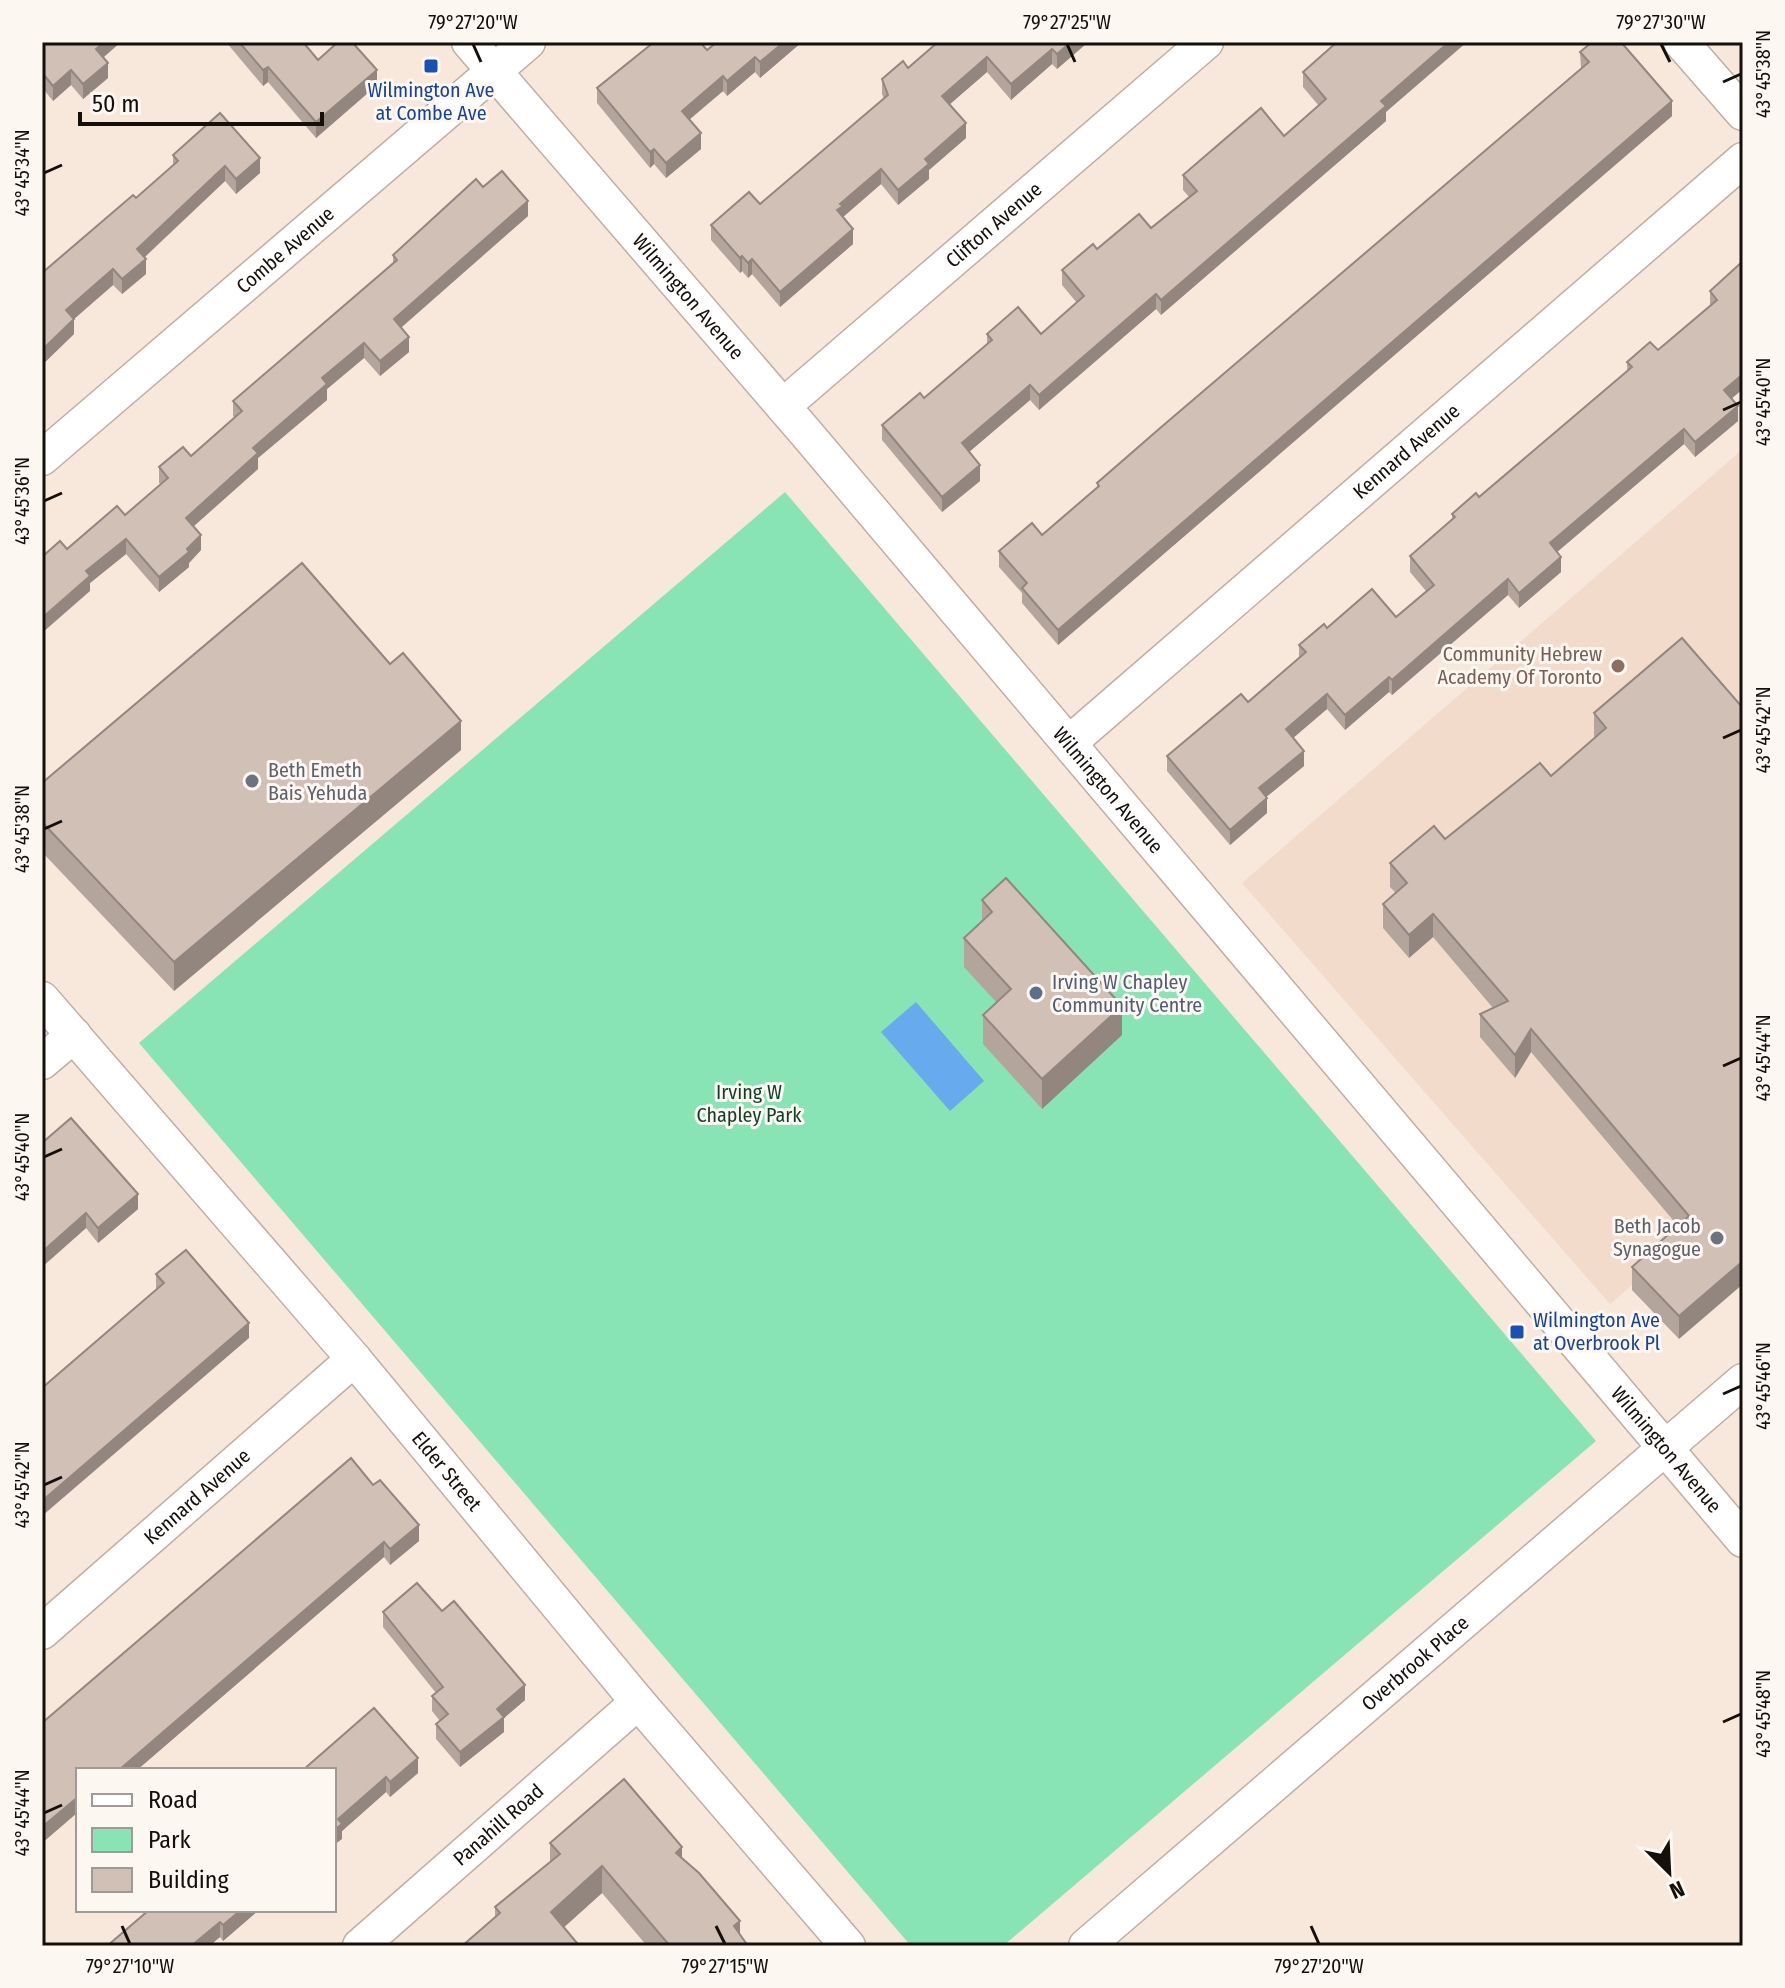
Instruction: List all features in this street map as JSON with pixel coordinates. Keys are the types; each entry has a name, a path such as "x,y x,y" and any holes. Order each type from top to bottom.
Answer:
{"street":[{"name":"Wilmington Avenue","path":"469,42 783,406 1743,1540"},
{"name":"Combe Avenue","path":"42,458 528,42"},
{"name":"Clifton Avenue","path":"783,406 1206,42"},
{"path":"1681,42 1743,113"},
{"name":"Kennard Avenue","path":"1069,743 1743,160"},
{"name":"Elder Street","path":"42,999 354,1359 638,1702 848,1946"},
{"path":"42,1062 74,1035"},
{"name":"Kennard Avenue","path":"42,1632 354,1359"},
{"name":"Overbrook Place","path":"1086,1946 1743,1381"},
{"name":"Panahill Road","path":"360,1946 638,1702"}],"shaded area":[{"name":"Community Hebrew Academy Of Toronto","path":"1743,449 1743,1190 1610,1304 1242,883"}],"green space":[{"name":"Irving W Chapley Park","path":"785,492 1596,1441 1003,1946 911,1946 139,1043"}],"water":[{"path":"916,1002 984,1081 950,1111 881,1032"}],"building":[{"path":"42,42 104,42 96,49 108,63 83,84 71,70 53,86 42,76"},
{"path":"239,42 303,42 318,60 338,42 352,42 377,70 316,122 268,67 263,70"},
{"path":"654,42 700,42 707,50 717,42 784,42 760,62 755,57 727,81 723,76 682,111 701,133 666,163 654,149 650,152 597,88"},
{"path":"938,42 1071,42 1057,54 1052,49 1011,84 987,57 942,96 966,123 925,159 929,164 898,190 881,169 840,204 843,206 837,210 853,229 780,292 752,259 748,263 742,256 740,258 711,225 749,192 760,204 888,95 882,79 903,61 908,68"},
{"path":"1337,42 1449,42 1381,101 1386,106 1161,300 1156,294 1039,395 1030,385 962,443 980,465 942,497 882,425 920,393 924,398 992,340 987,334 1018,307 1041,334 1084,296 1062,270 1093,244 1097,249 1139,214 1151,228 1197,191 1183,175 1261,108 1284,136 1326,99 1303,72"},
{"path":"1592,42 1621,42 1672,101 1058,630 1022,588 1027,583 999,551 1032,523 1042,535 1159,429 1589,62 1580,52"},
{"path":"220,113 260,158 236,179 225,166 137,249 146,259 122,279 113,269 66,310 74,319 42,350 42,273 178,161 173,155"},
{"path":"502,171 528,201 394,319 409,337 380,361 364,343 322,378 327,384 253,448 258,453 186,518 201,535 187,549 189,552 159,577 126,539 86,571 90,576 42,618 42,557 60,541 67,549 117,506 125,515 168,478 159,467 183,447 191,456 242,411 233,401 397,260 393,255 476,179 483,187"},
{"path":"1743,261 1743,374 1724,390 1738,406 1695,442 1684,429 1550,543 1561,557 1519,593 1508,579 1392,680 1389,677 1345,715 1327,694 1286,729 1304,751 1259,788 1267,798 1230,830 1167,756 1241,694 1248,702 1306,652 1299,645 1324,624 1327,628 1372,589 1396,617 1434,585 1410,556 1455,517 1452,514 1476,493 1479,497 1632,367 1627,362 1650,342 1658,350 1717,300 1710,291"},
{"name":"Beth Emeth Bais Yehuda","path":"302,563 390,664 403,653 461,721 174,962 42,822 42,783"},
{"path":"1682,638 1743,708 1743,1261 1679,1316 1632,1267 1689,1216 1531,1029 1515,1055 1480,1014 1508,1001 1433,914 1409,935 1383,904 1407,883 1390,863 1434,826 1445,839 1540,763 1551,776 1606,728 1594,713"},
{"name":"Irving W Chapley Community Centre","path":"1006,878 1122,1006 1042,1079 983,1015 1011,989 964,938 992,912 982,900"},
{"path":"71,1118 138,1194 98,1228 86,1213 42,1252 42,1143"},
{"path":"186,1250 249,1323 42,1501 42,1388 164,1283 156,1274"},
{"path":"351,1458 373,1485 380,1480 419,1525 390,1549 384,1542 121,1768 76,1768 76,1799 42,1827 42,1723"},
{"path":"417,1583 442,1611 454,1601 525,1685 497,1709 504,1717 460,1752 436,1724 448,1714 432,1696 443,1687 383,1612"},
{"path":"374,1708 418,1758 390,1782 386,1777 338,1819 342,1824 336,1828 336,1768 305,1768"},
{"path":"624,1779 682,1847 676,1853 699,1873 740,1921 734,1926 748,1946 670,1946 602,1866 551,1912 577,1943 574,1946 462,1946 500,1913 495,1907 560,1854 550,1843"},
{"path":"147,1912 239,1912 223,1925 220,1922 191,1946 107,1946"}],"place":[{"name":"Wilmington Ave at Combe Ave","path":"431,66"},
{"name":"Community Hebrew Academy Of Toronto","path":"1618,666"},
{"name":"Beth Emeth Bais Yehuda","path":"252,781"},
{"name":"Irving W Chapley Community Centre","path":"1036,993"},
{"name":"Beth Jacob Synagogue","path":"1717,1238"},
{"name":"Wilmington Ave at Overbrook Pl","path":"1517,1332"}]}
